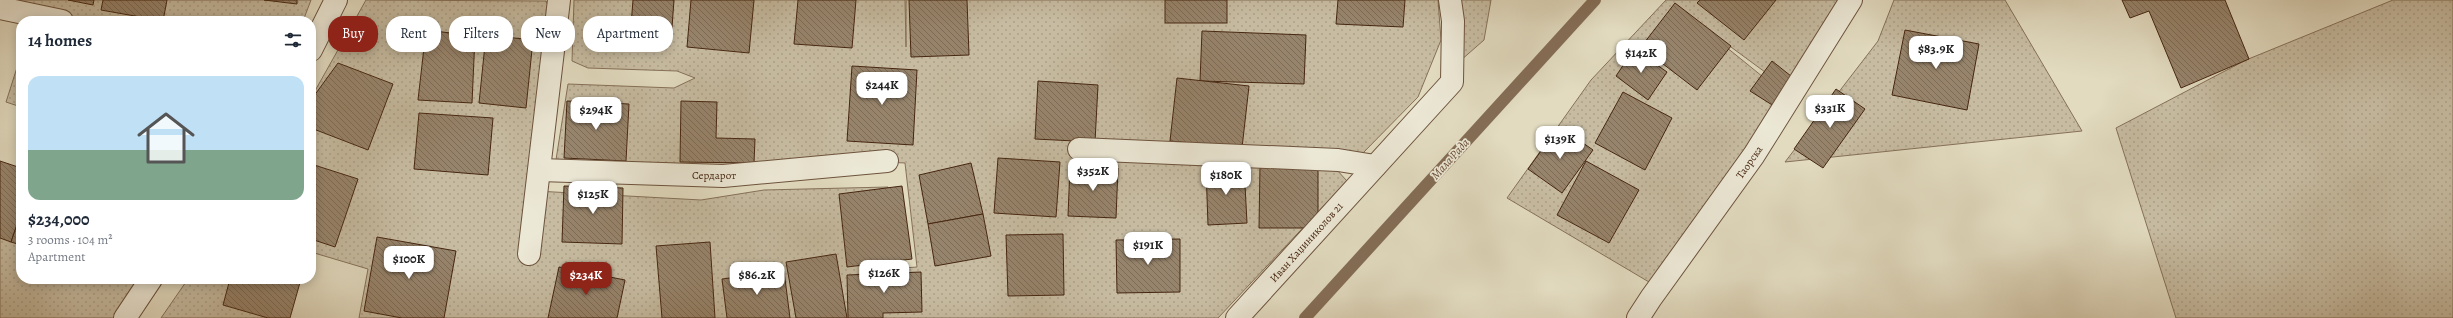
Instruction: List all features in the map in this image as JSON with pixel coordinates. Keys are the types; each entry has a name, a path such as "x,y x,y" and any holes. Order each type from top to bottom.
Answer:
{"street":[{"path":"316,40 336,0"},
{"path":"529,254 559,0"},
{"name":"Иван Хаџиниколов 21","path":"1236,318 1452,82 1453,21 1450,0"},
{"name":"Таорска","path":"1638,318 1650,298 1754,155 1851,0"},
{"path":"0,8 38,16"},
{"path":"1079,149 1338,160 1375,166"},
{"name":"Сердарот","path":"540,170 723,176 887,161"},
{"path":"125,318 148,284"}],"shaded area":[{"path":"0,0 311,0 305,16 51,16"},
{"path":"366,0 546,1 553,16 521,16 521,52 550,52 536,191 701,200 764,190 888,187 903,268 917,267 905,163 827,159 773,170 555,166 568,84 674,88 695,78 677,71 588,68 572,61 572,52 575,52 574,0 905,0 906,47 906,0 1438,0 1441,40 1418,97 1361,155 1336,169 1347,181 1218,318 359,318 368,269 316,253 316,89 337,52 378,52 378,16 357,16"},
{"path":"1458,0 1491,0 1484,40 1452,68"},
{"path":"1666,0 1838,0 1788,89 1678,8 1784,94 1649,282 1507,198 1591,80"},
{"path":"1894,0 2005,0 2082,131 1785,162 1878,41"},
{"path":"2393,0 2453,0 2453,318 2176,318 2116,128 2246,60"},
{"path":"16,71 16,105 6,102"},
{"path":"0,178 16,183 16,284 142,284 118,318 0,318"},
{"path":"185,284 294,284 283,318 161,318"}],"building":[{"path":"68,0 94,0 93,5"},
{"path":"103,0 167,0 164,16 135,16 101,10"},
{"path":"264,0 297,0 297,4"},
{"path":"633,0 674,0 673,16 632,16"},
{"path":"691,0 754,0 749,53 687,47"},
{"path":"798,0 856,0 852,48 794,44"},
{"path":"909,0 967,0 969,55 911,57"},
{"path":"1165,0 1227,0 1227,23 1165,23"},
{"path":"1338,0 1405,0 1403,27 1336,24"},
{"path":"1700,0 1776,0 1744,40 1697,3"},
{"path":"2122,0 2225,0 2249,59 2181,88 2149,11 2130,18"},
{"path":"1675,3 1731,46 1697,90 1641,47"},
{"path":"1905,30 1979,44 1967,110 1892,95"},
{"path":"1202,31 1306,35 1304,84 1200,81"},
{"path":"441,32 449,33 449,52 474,52 472,103 418,100 423,52 441,52"},
{"path":"513,38 521,39 521,52 532,52 526,108 479,103 484,52 513,52"},
{"path":"1634,49 1667,72 1648,100 1616,76"},
{"path":"1772,61 1796,80 1777,108 1750,91"},
{"path":"338,63 393,84 368,150 316,130 316,93"},
{"path":"852,66 917,70 913,145 847,141"},
{"path":"1177,78 1249,86 1242,148 1170,141"},
{"path":"1038,81 1098,85 1095,142 1035,139"},
{"path":"1836,89 1865,109 1823,168 1794,149"},
{"path":"1623,92 1672,118 1645,170 1595,143"},
{"path":"567,101 629,104 626,161 564,158"},
{"path":"681,101 717,102 716,138 755,139 754,163 680,162"},
{"path":"419,113 493,118 488,175 414,169"},
{"path":"1559,126 1593,150 1562,193 1528,169"},
{"path":"998,158 1060,162 1056,217 994,213"},
{"path":"0,161 16,166 16,228 11,242 0,238"},
{"path":"1586,161 1639,190 1609,243 1557,215"},
{"path":"971,163 983,214 928,224 919,175"},
{"path":"1260,165 1318,165 1318,228 1259,228"},
{"path":"316,166 358,179 335,247 316,241"},
{"path":"1070,166 1118,168 1116,218 1068,216"},
{"path":"1244,166 1247,223 1208,225 1206,168"},
{"path":"564,186 623,188 622,244 562,242"},
{"path":"902,186 912,259 847,267 839,194"},
{"path":"983,214 991,256 935,266 928,224"},
{"path":"16,228 16,244 11,242"},
{"path":"1063,234 1064,295 1008,296 1006,235"},
{"path":"377,237 456,251 444,318 402,318 364,311"},
{"path":"1180,239 1180,292 1117,293 1116,240"},
{"path":"710,242 715,318 662,318 656,246"},
{"path":"836,254 847,318 796,318 786,262"},
{"path":"559,267 625,280 617,318 548,318"},
{"path":"784,271 790,318 727,318 722,279"},
{"path":"921,272 922,312 883,313 883,318 848,318 847,275"},
{"path":"229,284 300,284 290,318 268,318 223,305"}],"waterway":[{"name":"Мала Рада","path":"1305,318 1595,0"}]}
